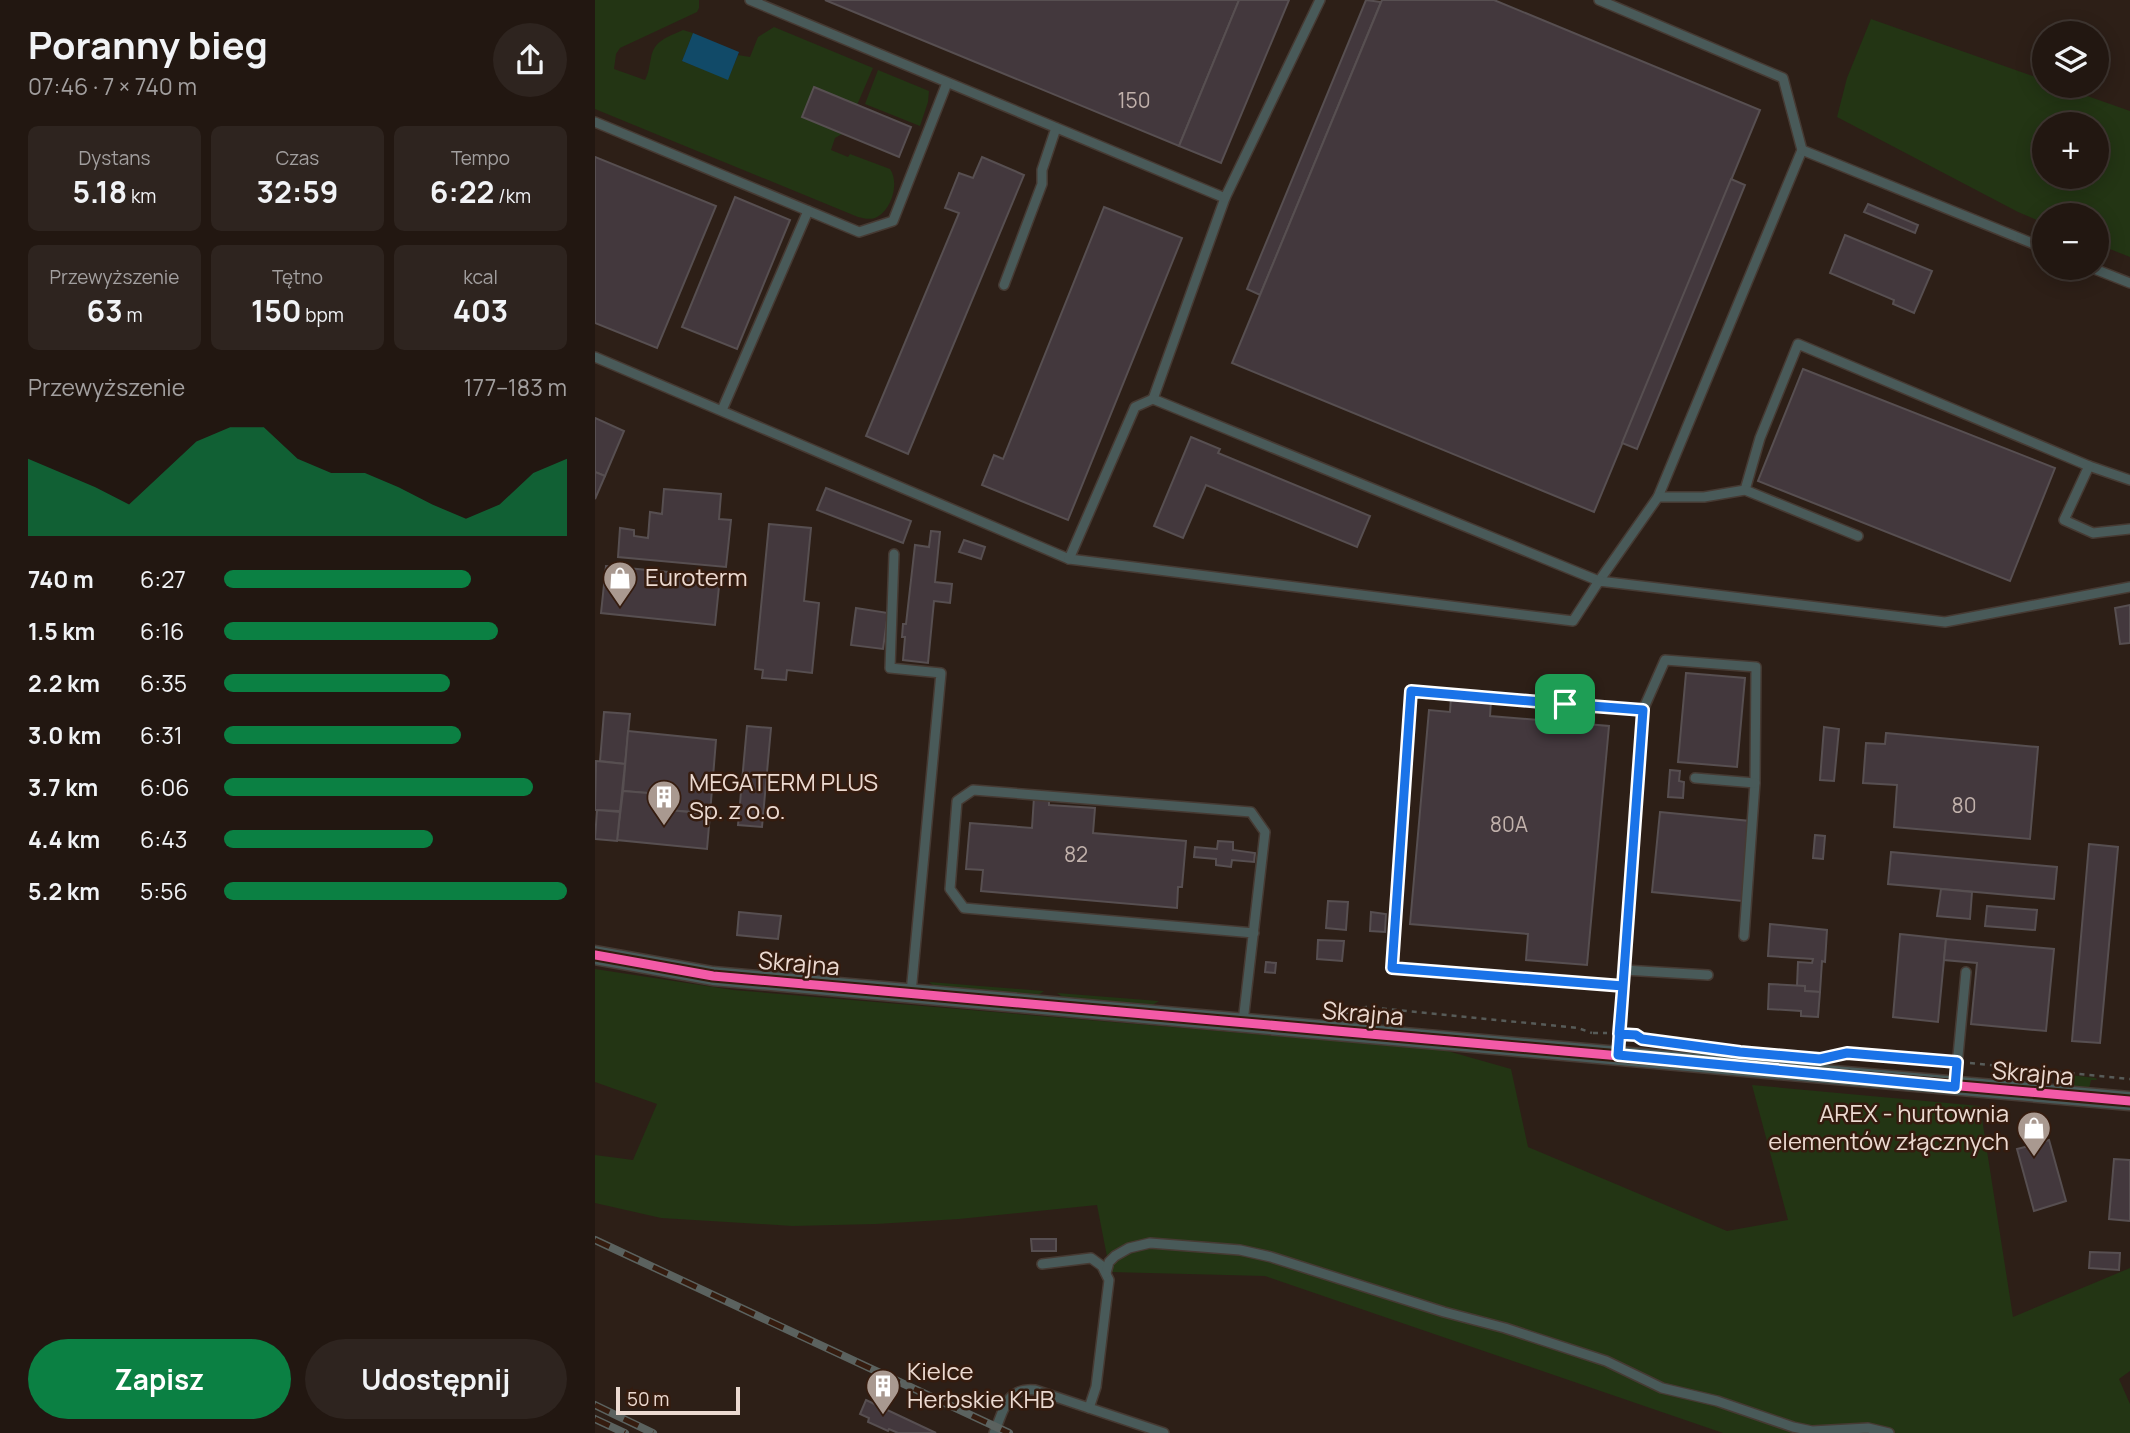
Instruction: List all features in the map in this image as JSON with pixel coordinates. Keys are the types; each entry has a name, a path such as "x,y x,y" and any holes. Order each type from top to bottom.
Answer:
{"street":[{"name":"Skrajna","path":"595,955 706,975 2130,1101"}],"lane":[{"path":"750,0 1225,198"},
{"path":"1069,559 1135,407 1153,398 1225,198 1320,0"},
{"path":"595,357 1069,559 1573,621 1658,497 1803,150 1783,78 1599,0"},
{"path":"595,122 859,232 893,221 947,83"},
{"path":"1004,285 1042,184 1042,170 1056,128"},
{"path":"1803,150 2032,243"},
{"path":"722,410 809,211"},
{"path":"2109,275 2130,283"},
{"path":"1745,490 1760,438 1798,344 2089,466 2130,480"},
{"path":"1153,398 1599,581 1945,622 2130,587"},
{"path":"2089,466 2064,520 2093,533 2130,529"},
{"path":"1658,497 1704,497 1745,490 1858,536"},
{"path":"894,554 890,668 941,673 911,993"},
{"path":"1618,1055 1643,710 1665,660 1756,667 1755,783 1744,936"},
{"path":"1623,986 1392,968 1411,691 1643,710"},
{"path":"1695,778 1755,783"},
{"path":"1243,1022 1254,933 1265,832 1251,812 973,790 957,801 950,889 964,908 1254,933"},
{"path":"1624,970 1708,975"},
{"path":"1955,1087 1966,972"},
{"path":"1106,1273 1109,1262 1115,1256 1129,1248 1150,1243 1250,1252 1505,1328 1605,1361 1662,1388 1717,1401 1793,1426 1812,1431 1868,1428 1889,1433"},
{"path":"1042,1264 1091,1258 1102,1266 1109,1280 1096,1387 1089,1408"},
{"path":"993,1433 1008,1398 1018,1390 1035,1390 1164,1433"}],"path":[{"path":"1591,1044 1592,1033 1636,1035 1642,1039 1677,1042"},
{"path":"1830,1059 1847,1053 2130,1079"}],"green space":[{"path":"595,0 699,0 697,12 620,48 616,54 614,69 645,80 655,47 683,30 693,33 682,61 728,79 738,55 750,57 758,37 774,27 873,68 857,105 814,87 802,116 842,134 835,138 831,150 890,169 894,189 885,210 875,218 858,217 595,109"},
{"path":"1871,19 2032,76 2032,98 2093,98 2130,111 2130,257 2109,249 2109,203 2032,203 2032,218 1837,117 1847,78"},
{"path":"878,70 929,91 920,126 865,104"},
{"path":"595,969 733,990 1444,1050 1511,1069 1528,1147 1727,1231 1788,1220 1752,1085 1980,1106 2013,1317 2130,1268 2130,1371 2119,1379 2130,1404 2130,1433 1723,1433 1265,1276 1110,1272 1097,1205 959,1219 793,1226 661,1218 595,1203 595,1155 633,1160 657,1104 595,1082"},
{"path":"929,982 1044,991 1037,996 934,986"},
{"path":"1057,993 1159,1001 1151,1006 1064,998"},
{"path":"2062,1074 2097,1080 2091,1080 2089,1089 2066,1087 2062,1082"}],"water":[{"path":"693,33 739,52 728,80 682,61"}],"building":[{"path":"825,0 1239,0 1179,146"},
{"path":"1239,0 1289,0 1221,163 1179,146"},
{"path":"1366,0 1381,2 1260,295 1247,289"},
{"path":"1382,0 1494,0 1760,110 1594,512 1232,363"},
{"path":"814,87 911,127 899,157 802,117"},
{"path":"595,157 716,206 657,348 595,323"},
{"path":"982,157 1024,175 908,454 866,436 959,213 945,208 959,173 973,178"},
{"path":"1731,179 1745,185 1637,449 1622,443"},
{"path":"735,197 790,220 737,349 682,327"},
{"path":"1868,204 1918,225 1915,233 1864,212"},
{"path":"1104,207 1182,238 1068,520 982,485 994,455 1003,459"},
{"path":"1845,235 1932,271 1914,313 1893,304 1894,300 1830,273"},
{"path":"1803,369 2055,468 2010,581 1758,481"},
{"path":"595,418 624,431 605,476 595,472"},
{"path":"1191,437 1220,449 1218,453 1370,516 1357,547 1206,485 1183,538 1154,526"},
{"path":"595,472 605,476 595,499"},
{"path":"826,488 911,521 903,543 817,510"},
{"path":"664,489 721,494 719,519 731,520 726,567 618,557 620,528 634,530 634,536 648,538 650,512 662,514"},
{"path":"769,524 811,528 804,601 819,603 812,673 787,670 786,680 762,678 763,670 755,669"},
{"path":"931,531 940,532 935,582 952,584 950,603 934,601 928,663 903,660 905,637 902,637 903,624 906,624 915,545 929,547"},
{"path":"964,540 985,547 981,559 959,552"},
{"path":"606,566 720,577 715,625 601,613"},
{"path":"2130,605 2130,643 2120,644 2115,608"},
{"path":"856,608 888,613 883,649 851,645"},
{"path":"1686,673 1745,678 1737,767 1678,762"},
{"path":"1451,697 1491,701 1490,716 1609,726 1587,965 1526,960 1528,934 1410,924 1429,710 1450,712"},
{"path":"604,712 630,714 625,764 600,761"},
{"path":"747,726 771,728 762,827 738,825"},
{"path":"1824,727 1839,729 1834,781 1820,780"},
{"path":"628,731 716,740 710,814 659,809 660,794 623,791"},
{"path":"1886,733 2038,747 2030,839 1894,827 1897,785 1863,783 1866,743 1885,744"},
{"path":"596,761 625,764 620,811 595,810"},
{"path":"1670,770 1680,771 1679,781 1684,782 1683,798 1668,797"},
{"name":"MEGATERM PLUS Sp. z o.o.","path":"623,791 660,794 659,809 710,814 707,849 617,840"},
{"path":"1034,797 1049,798 1049,805 1095,808 1093,833 1186,841 1182,887 1178,887 1177,908 981,891 983,870 966,869 970,823 1032,828"},
{"path":"597,810 620,812 617,841 595,839"},
{"path":"1660,812 1750,821 1742,901 1652,892"},
{"path":"1815,835 1825,836 1823,859 1813,858"},
{"path":"1218,841 1233,842 1233,850 1255,853 1254,862 1232,860 1231,867 1216,865 1216,859 1194,857 1195,847 1217,849"},
{"path":"2089,844 2118,847 2100,1043 2072,1041"},
{"path":"1891,852 2057,867 2054,899 1888,884"},
{"path":"1941,889 1972,892 1970,919 1937,916"},
{"path":"1328,901 1348,902 1346,930 1326,928"},
{"path":"1987,906 2037,910 2035,930 1985,926"},
{"path":"739,912 781,916 778,939 737,935"},
{"path":"1371,912 1386,914 1385,932 1370,931"},
{"path":"1770,924 1827,930 1820,992 1805,991 1805,986 1797,986 1798,962 1812,963 1813,959 1768,956"},
{"path":"1900,934 1946,939 1938,1022 1893,1017"},
{"path":"1946,939 2054,949 2046,1031 1971,1024 1977,963 1944,960"},
{"path":"1318,940 1344,941 1342,961 1317,959"},
{"path":"1266,962 1276,963 1275,973 1265,972"},
{"path":"1769,984 1805,986 1805,991 1820,992 1818,1017 1801,1016 1801,1011 1768,1009"},
{"path":"2036,1140 2037,1143 2049,1140 2066,1201 2034,1211 2017,1149 2029,1146 2028,1142"},
{"path":"2114,1159 2130,1160 2130,1221 2109,1219"},
{"path":"1031,1239 1056,1239 1056,1251 1032,1251"},
{"path":"2090,1252 2120,1253 2119,1270 2089,1268"},
{"name":"Kielce Herbskie KHB","path":"866,1400 936,1433 898,1433 868,1422 869,1418 860,1414"}],"railway":[{"path":"595,1240 1009,1433"},
{"path":"595,1405 653,1433"},
{"path":"595,1419 625,1433"}],"cycle path":[{"path":"595,955 713,976 2130,1101"}],"place":[{"name":"Euroterm","path":"620,608"},
{"name":"MEGATERM PLUS Sp. z o.o.","path":"664,827"},
{"name":"AREX - hurtownia elementów złącznych","path":"2034,1158"},
{"name":"Kielce Herbskie KHB","path":"883,1416"}],"route":[{"path":"1565,704 1411,691 1392,968 1623,986 1619,1034 1636,1035 1642,1039 1740,1052 1820,1059 1830,1059 1847,1053 1957,1062 1955,1087 1618,1055 1623,986 1636,797 1643,710 1565,704"}]}
